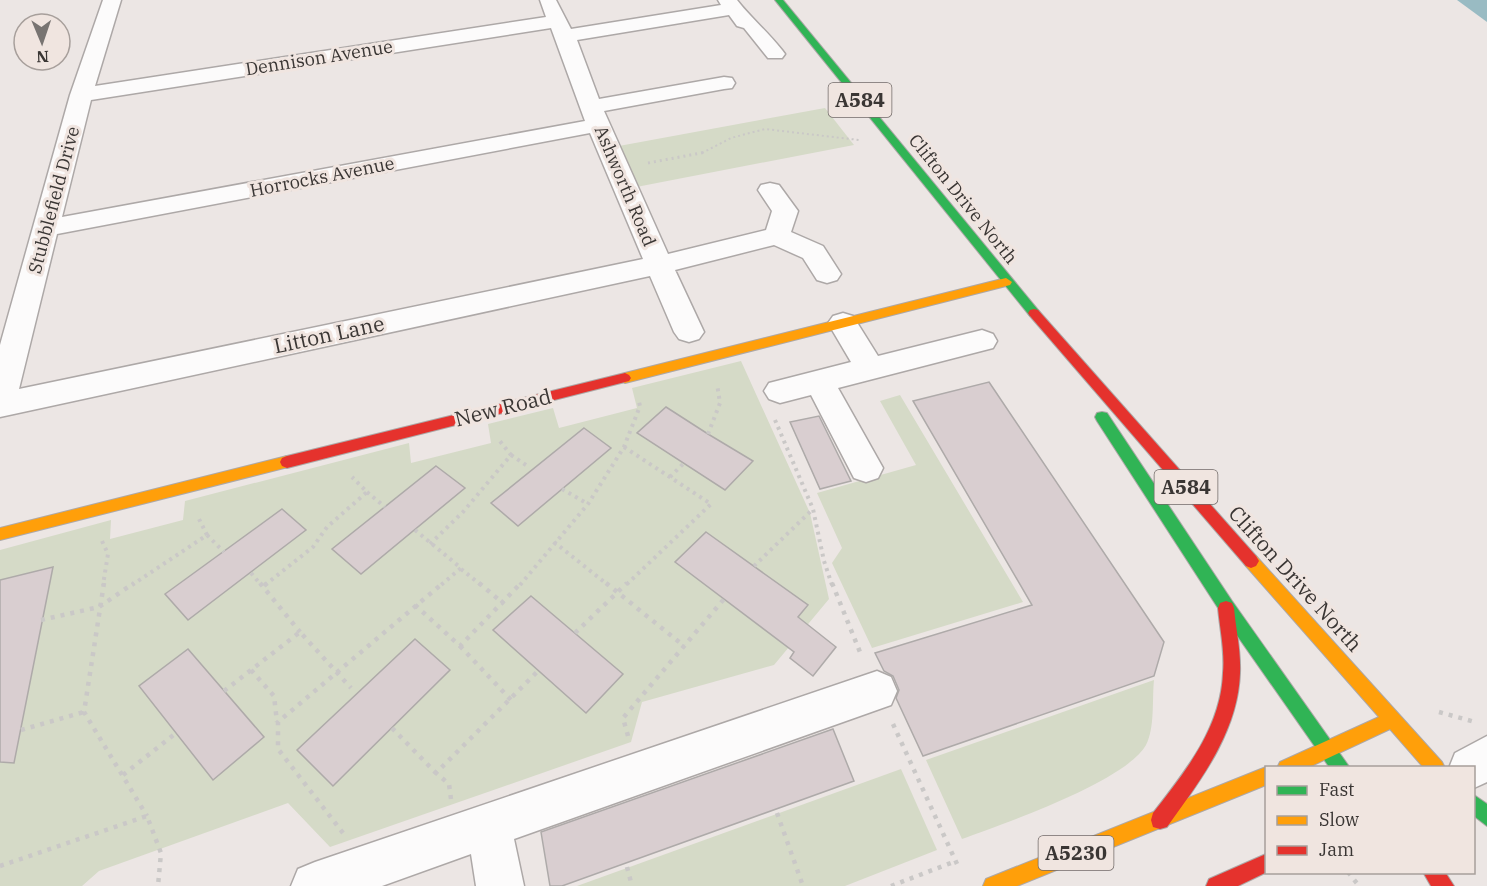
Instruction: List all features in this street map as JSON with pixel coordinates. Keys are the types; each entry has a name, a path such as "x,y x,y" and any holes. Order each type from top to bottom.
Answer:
{"main road":[{"name":"Clifton Drive North","path":"779,0 1052,336 1434,766"},
{"name":"New Road","path":"0,534 1006,282"},
{"name":"Clifton Drive North","path":"1052,336 1158,507 1325,749"},
{"path":"1160,820 1209,749 1224,713 1231,690 1226,606"},
{"path":"1290,766 1391,720"},
{"name":"A584","path":"1325,749 1339,766"},
{"path":"1160,820 1265,776"},
{"path":"1475,806 1487,817"},
{"name":"A5230","path":"1022,881 1160,820"},
{"path":"1216,886 1265,863"},
{"path":"1433,874 1444,886"}],"street":[{"name":"Stubblefield Drive","path":"0,403 81,95 117,1"},
{"name":"Dennison Avenue","path":"81,95 557,19 730,4"},
{"path":"730,4 744,22 751,24 775,54"},
{"name":"Ashworth Road","path":"557,19 616,167 689,332"},
{"name":"Ashworth Road","path":"595,116 724,83"},
{"name":"Horrocks Avenue","path":"46,228 595,116"},
{"path":"770,190 785,211 777,236 813,252 827,274"},
{"name":"Ashworth Road","path":"658,265 777,236"},
{"name":"Litton Lane","path":"0,403 658,265"},
{"path":"843,323 870,368"},
{"path":"775,401 819,381 982,341"},
{"path":"819,381 866,468"},
{"path":"333,880 878,691"},
{"path":"1473,766 1487,758"},
{"path":"473,831 500,886"}],"path":[{"path":"616,167 703,153 731,138 765,129 854,140 893,140"},
{"path":"705,357 720,392 719,413 708,434"},
{"path":"460,646 504,604 588,504 624,447 640,406 631,376"},
{"path":"775,401 813,509 824,561 839,604 959,870"},
{"path":"494,410 499,443 511,455 529,467"},
{"path":"575,633 711,504 624,447"},
{"path":"335,450 336,462 385,507"},
{"path":"430,544 463,512 511,455"},
{"path":"670,477 684,463"},
{"path":"194,484 192,506 207,535 224,552"},
{"path":"562,489 588,504"},
{"path":"264,586 313,547 327,527 367,492"},
{"path":"101,508 97,532 108,554 84,712 147,816 160,853 158,886"},
{"path":"754,566 813,509"},
{"path":"415,530 504,604"},
{"path":"41,620 99,607 207,535"},
{"path":"554,542 684,646"},
{"path":"278,722 461,568"},
{"path":"251,573 351,688"},
{"path":"638,774 623,718 724,599"},
{"path":"415,605 460,646 511,700"},
{"path":"224,691 300,632"},
{"path":"251,670 274,696 278,722 278,749 349,840 333,880"},
{"path":"436,772 538,671"},
{"path":"21,730 84,712"},
{"path":"392,728 449,784 473,831"},
{"path":"123,775 176,732"},
{"path":"777,813 803,886"},
{"path":"0,866 147,816"},
{"path":"891,886 966,857"},
{"path":"627,867 632,886"},
{"path":"1349,874 1359,886"}],"green space":[{"path":"825,108 854,145 626,189 608,148"},
{"path":"741,361 810,513 829,599 774,665 642,702 631,742 330,847 288,803 99,871 82,886 0,886 0,550 111,520 110,539 183,520 185,501 409,443 411,463 491,443 488,424 553,408 559,428 637,408 632,388"},
{"path":"900,395 1023,602 872,648 832,563 842,548 817,493 916,465 880,401"},
{"path":"1154,680 1149,738 1134,759 1114,773 1062,800 962,839 926,760"},
{"path":"901,769 937,850 845,886 577,886"}],"water":[{"path":"1457,0 1487,0 1487,22"}],"building":[{"path":"989,382 1164,642 1154,676 923,756 896,698 899,690 893,676 884,671 875,653 1032,605 913,401"},
{"path":"666,407 753,461 725,490 637,433"},
{"path":"819,416 851,481 820,489 790,422"},
{"path":"584,428 611,448 518,526 491,503"},
{"path":"436,466 465,488 361,574 332,549"},
{"path":"282,509 306,530 188,620 165,594"},
{"path":"706,532 808,605 798,617 836,647 813,676 790,658 794,652 675,562"},
{"path":"53,567 14,763 0,762 0,580"},
{"path":"531,596 623,674 586,713 493,630"},
{"path":"415,639 450,670 333,786 297,750"},
{"path":"188,649 264,737 213,780 139,686"},
{"path":"833,729 854,781 562,886 550,886 541,832"}],"traffic: fast":[{"path":"779,0 1034,313"},
{"path":"1102,417 1226,606 1340,766"},
{"path":"1475,805 1487,817"}],"traffic: slow":[{"path":"625,378 1006,282"},
{"path":"0,534 287,462"},
{"path":"1251,561 1434,766"},
{"path":"1290,766 1391,720"},
{"path":"993,886 1265,776"}],"traffic: jam":[{"path":"1034,313 1251,561"},
{"path":"287,462 625,378"},
{"path":"1160,820 1205,756 1215,738 1228,701 1232,673 1226,608"},
{"path":"1216,886 1265,863"},
{"path":"1434,874 1444,886"}]}
